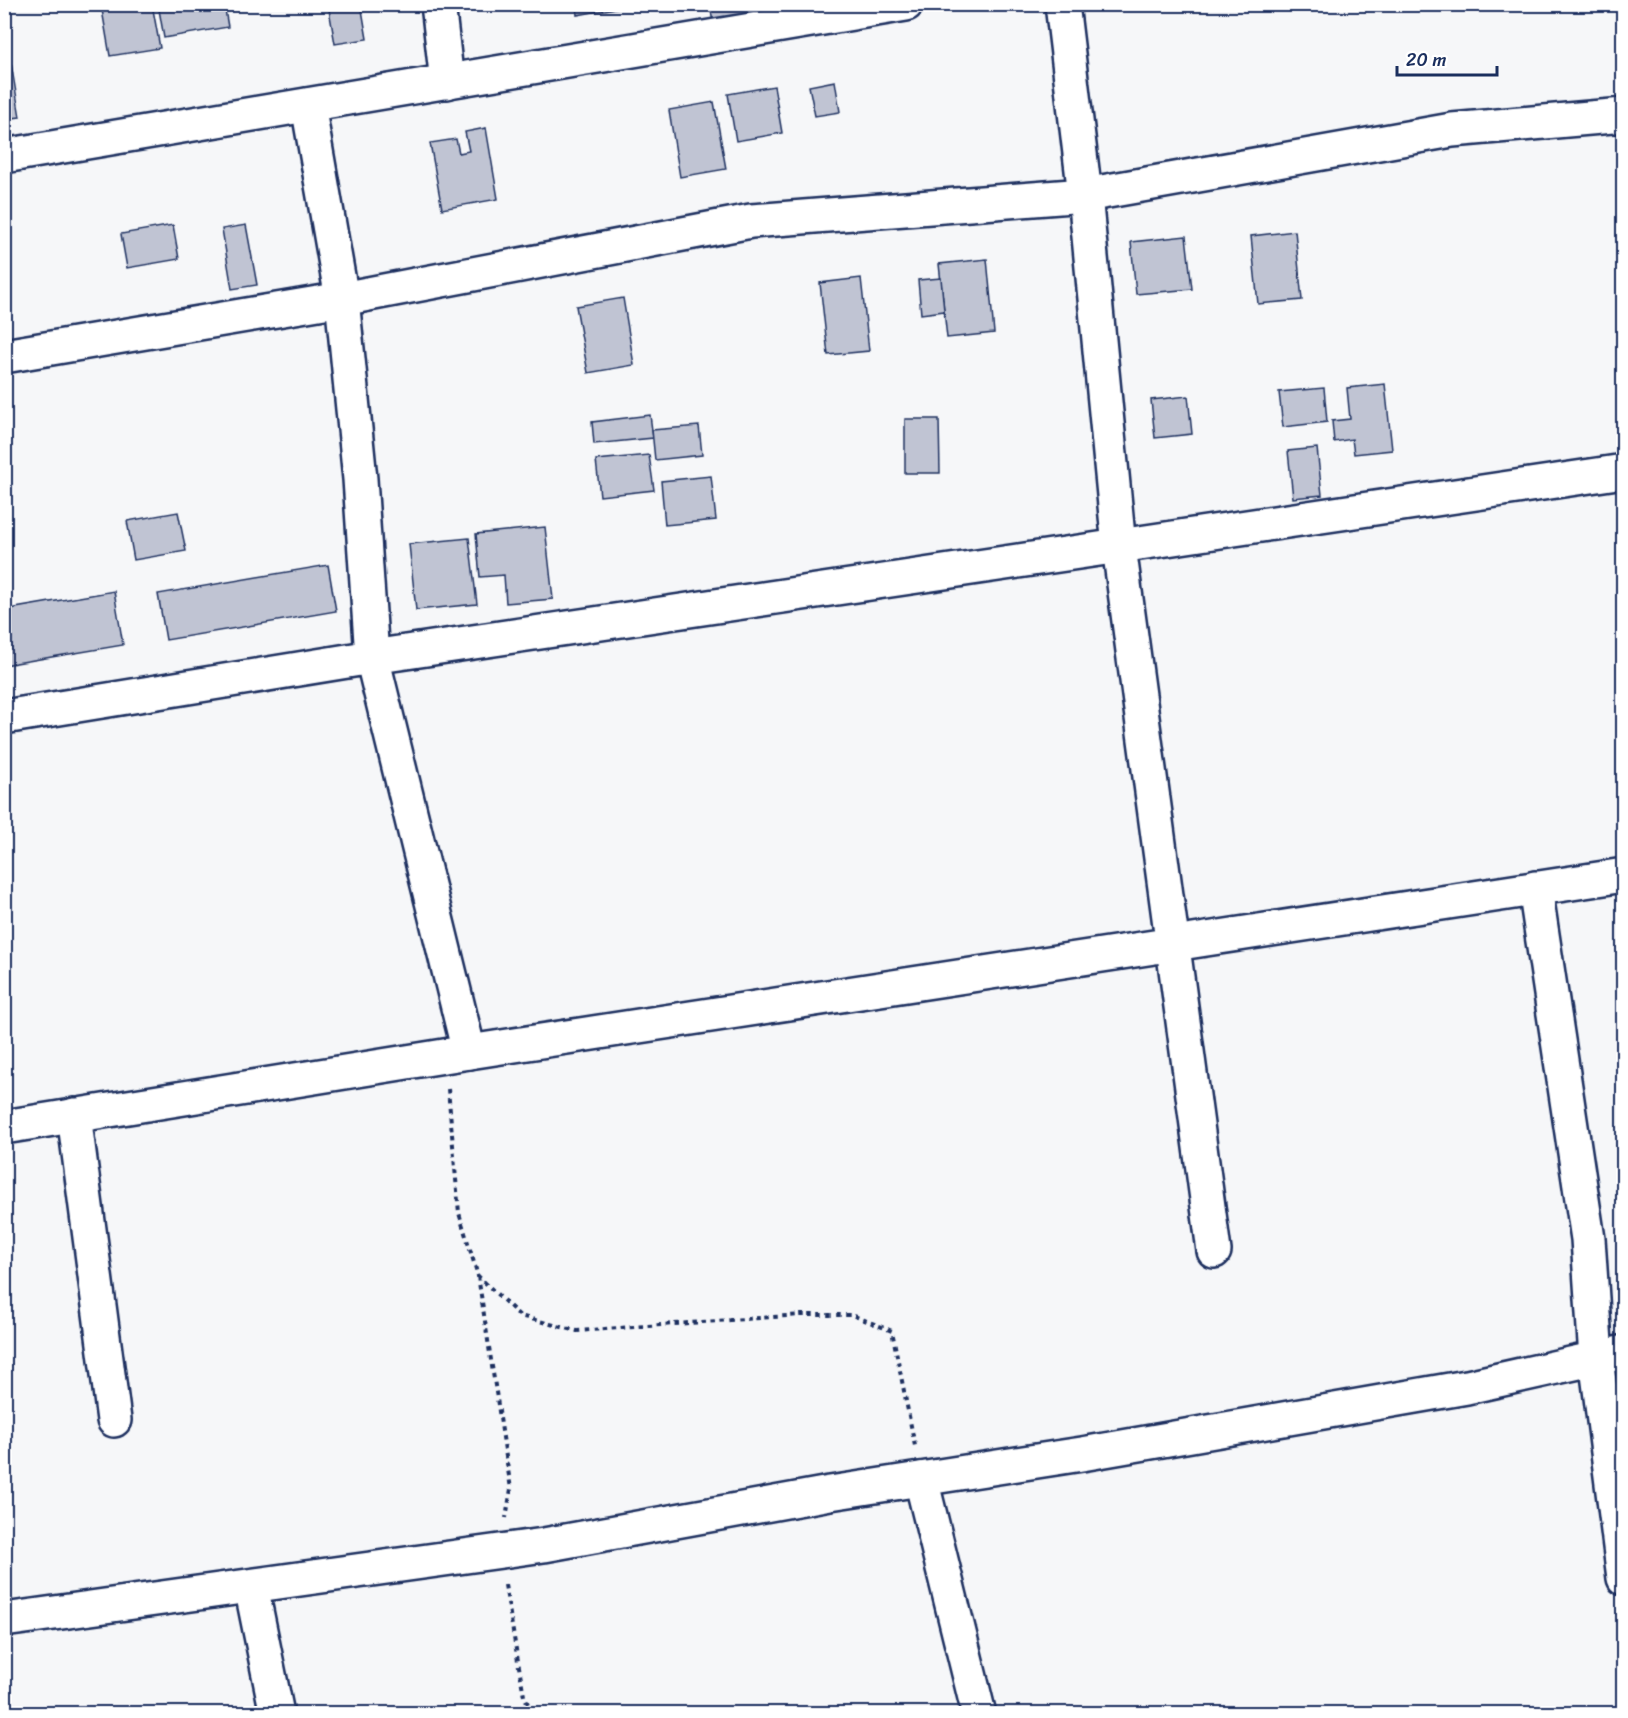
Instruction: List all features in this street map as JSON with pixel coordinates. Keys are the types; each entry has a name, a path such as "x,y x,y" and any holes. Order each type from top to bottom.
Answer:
{"street":[{"path":"438,4 447,82"},
{"path":"4,156 906,4"},
{"path":"1062,4 1084,195 1119,547 1214,1251"},
{"path":"308,105 342,299 360,478 372,657 457,1054"},
{"path":"4,356 342,299 751,221 1084,195 1452,130 1623,115"},
{"path":"4,717 372,657 1623,471"},
{"path":"4,1127 457,1054 1623,875"},
{"path":"1535,888 1588,1239 1610,1355 1623,1578"},
{"path":"74,1115 114,1420"},
{"path":"4,1620 500,1551 1467,1387 1610,1355"},
{"path":"921,1479 979,1713"},
{"path":"251,1586 277,1713"}],"path":[{"path":"457,1054 459,1213 478,1276 511,1490 500,1551 524,1696 533,1713"},
{"path":"478,1276 520,1316 578,1331 801,1315 852,1315 892,1331 921,1479"}],"building":[{"path":"101,4 152,4 160,48 110,56"},
{"path":"158,4 224,4 228,27 164,38"},
{"path":"328,4 361,4 367,39 335,44"},
{"path":"576,4 621,4 622,7 577,15"},
{"path":"710,4 749,4 751,16 713,23"},
{"path":"8,45 20,117 4,119 4,46"},
{"path":"835,81 840,112 815,116 809,86"},
{"path":"774,86 782,133 736,141 728,94"},
{"path":"714,102 726,169 680,177 669,110"},
{"path":"486,128 498,199 442,209 430,143 456,139 459,153 469,151 465,132"},
{"path":"173,225 179,259 127,268 121,234"},
{"path":"246,225 257,285 232,289 222,229"},
{"path":"1295,231 1302,300 1258,304 1251,236"},
{"path":"1186,236 1192,289 1136,294 1131,242"},
{"path":"987,259 994,333 947,338 939,264"},
{"path":"861,278 869,351 828,355 820,283"},
{"path":"941,278 944,311 921,314 918,280"},
{"path":"623,298 634,365 588,373 576,306"},
{"path":"1385,384 1392,450 1354,454 1352,439 1334,442 1332,421 1350,419 1347,388"},
{"path":"1324,388 1327,422 1283,427 1279,392"},
{"path":"1188,396 1192,434 1155,438 1151,400"},
{"path":"650,415 653,438 594,444 592,422"},
{"path":"905,419 939,419 940,473 905,473"},
{"path":"699,426 702,455 655,460 652,430"},
{"path":"1317,448 1322,495 1293,498 1288,451"},
{"path":"649,455 654,490 600,496 596,460"},
{"path":"711,476 716,520 665,525 661,481"},
{"path":"178,512 186,551 134,560 127,521"},
{"path":"545,527 553,599 506,603 504,575 480,577 476,534"},
{"path":"469,538 477,604 416,610 409,544"},
{"path":"328,565 336,611 166,640 158,594"},
{"path":"114,591 123,645 4,665 4,610"}]}
